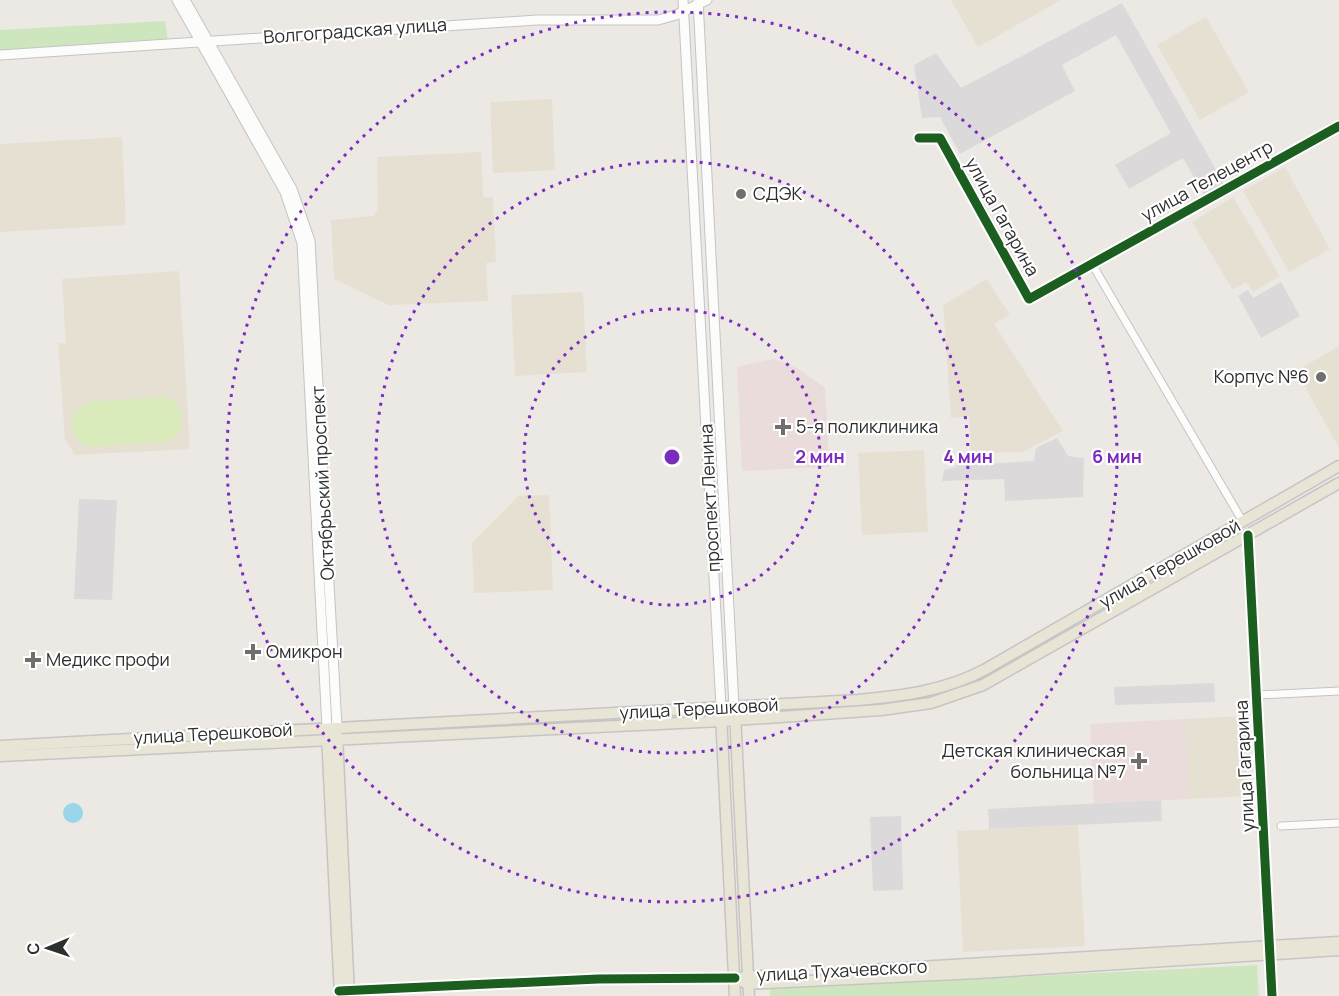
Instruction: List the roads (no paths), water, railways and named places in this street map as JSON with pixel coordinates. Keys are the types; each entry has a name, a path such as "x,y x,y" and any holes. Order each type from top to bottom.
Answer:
{"main road":[{"name":"Октябрьский проспект","path":"177,0 205,42"},
{"name":"Октябрьский проспект","path":"185,0 285,192 302,243 332,734 344,993"},
{"name":"проспект Ленина","path":"683,0 735,996"},
{"name":"Волгоградская улица","path":"0,55 537,20 658,20 685,11 701,2"},
{"name":"проспект Ленина","path":"701,2 748,996"},
{"path":"708,459 716,481 723,484"},
{"name":"улица Терешковой","path":"0,756 888,697 923,692 957,682 984,670 1339,466"},
{"name":"улица Терешковой","path":"0,746 721,721 909,707 960,695 983,685 1339,483"},
{"name":"улица Гагарина","path":"1243,522 1248,535"},
{"name":"улица Тухачевского","path":"735,978 748,980 978,973 1270,950 1339,942"},
{"name":"улица Тухачевского","path":"1270,950 1339,950"}],"street":[{"name":"улица Телецентр","path":"1092,264 1339,126"},
{"name":"улица Гагарина","path":"919,138 940,138 1029,300 1092,264 1243,522"},
{"name":"улица Гагарина","path":"1248,535 1272,996"},
{"path":"1258,694 1339,691"},
{"path":"1281,826 1339,823"},
{"path":"344,993 598,979 735,978"}],"water":[{"path":"73,803 80,806 83,813 80,820 73,823 66,820 63,813 66,806"}],"place":[{"name":"СДЭК","path":"741,194"},
{"name":"Корпус №6","path":"1321,377"},
{"name":"5-я поликлиника","path":"783,427"},
{"name":"Омикрон","path":"253,652"},
{"name":"Медикс профи","path":"33,660"},
{"name":"Детская клиническая больница №7","path":"1139,761"}]}
